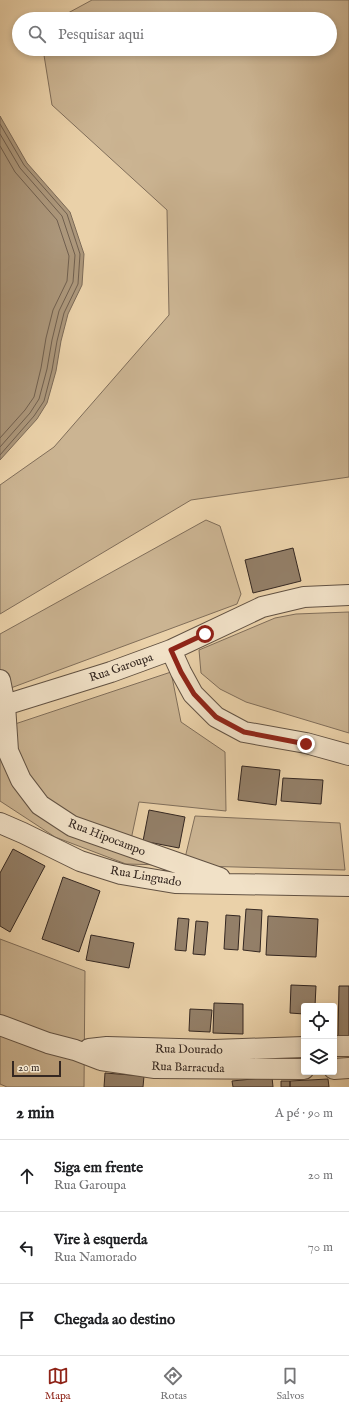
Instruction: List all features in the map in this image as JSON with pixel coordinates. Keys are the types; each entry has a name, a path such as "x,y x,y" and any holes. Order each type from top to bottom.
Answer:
{"street":[{"name":"Rua Garoupa","path":"5,705 111,672 171,650 262,607 304,597 349,595"},
{"path":"171,650 181,672 194,694 216,717 244,732 306,744 349,755"},
{"name":"Rua Hipocampo","path":"0,680 5,705 8,751 21,780 40,805 72,826 237,884"},
{"name":"Rua Linguado","path":"0,823 80,861 121,874 175,882 349,886"},
{"path":"0,1025 48,1043 75,1050"},
{"path":"337,1046 349,1046"},
{"name":"Rua Dourado","path":"75,1050 107,1047 214,1050 301,1047"},
{"name":"Rua Barracuda","path":"75,1050 101,1060 155,1068 301,1069"},
{"path":"337,1068 349,1068"}],"shaded area":[{"path":"92,0 349,0 349,477 191,500 0,614 0,485 54,447 169,315 167,210 52,105 44,56 337,56 337,12 70,12"},
{"path":"206,520 220,526 241,594 237,604 0,692 0,634"},
{"path":"349,612 349,733 246,702 220,689 201,673 199,650 275,618 296,614"},
{"path":"171,672 181,722 225,752 226,811 139,802 129,849 185,858 195,816 340,823 345,870 126,864 55,837 0,801 0,729"},
{"path":"0,939 85,971 84,1087 7,1087 0,1084"}],"water":[{"path":"0,116 27,163 70,212 84,254 82,285 68,314 61,341 56,371 47,403 37,419 0,460"}],"building":[{"path":"293,548 301,581 253,593 245,560"},
{"path":"242,766 280,770 276,805 238,800"},
{"path":"283,778 323,780 321,804 281,801"},
{"path":"149,810 185,817 179,848 143,841"},
{"path":"13,849 45,866 10,932 0,926 0,873"},
{"path":"63,877 100,891 79,952 42,939"},
{"path":"246,909 262,910 260,952 243,950"},
{"path":"226,915 240,916 238,950 224,949"},
{"path":"268,916 318,919 316,957 266,955"},
{"path":"178,918 189,919 186,951 175,950"},
{"path":"196,921 208,922 205,955 193,954"},
{"path":"91,935 134,943 129,968 86,960"},
{"path":"291,985 316,986 315,1003 301,1003 301,1014 290,1013"},
{"path":"339,986 349,986 349,1036 338,1036"},
{"path":"214,1003 243,1004 243,1034 213,1033"},
{"path":"190,1009 212,1010 210,1032 189,1031"},
{"path":"105,1073 144,1076 143,1087 104,1087"},
{"path":"272,1077 273,1087 233,1087 232,1081"},
{"path":"328,1079 329,1087 290,1087 290,1081"},
{"path":"281,1081 290,1081 290,1087 281,1087"}],"route":[{"path":"205,634 171,650 181,672 194,694 216,717 244,732 306,744"}]}
